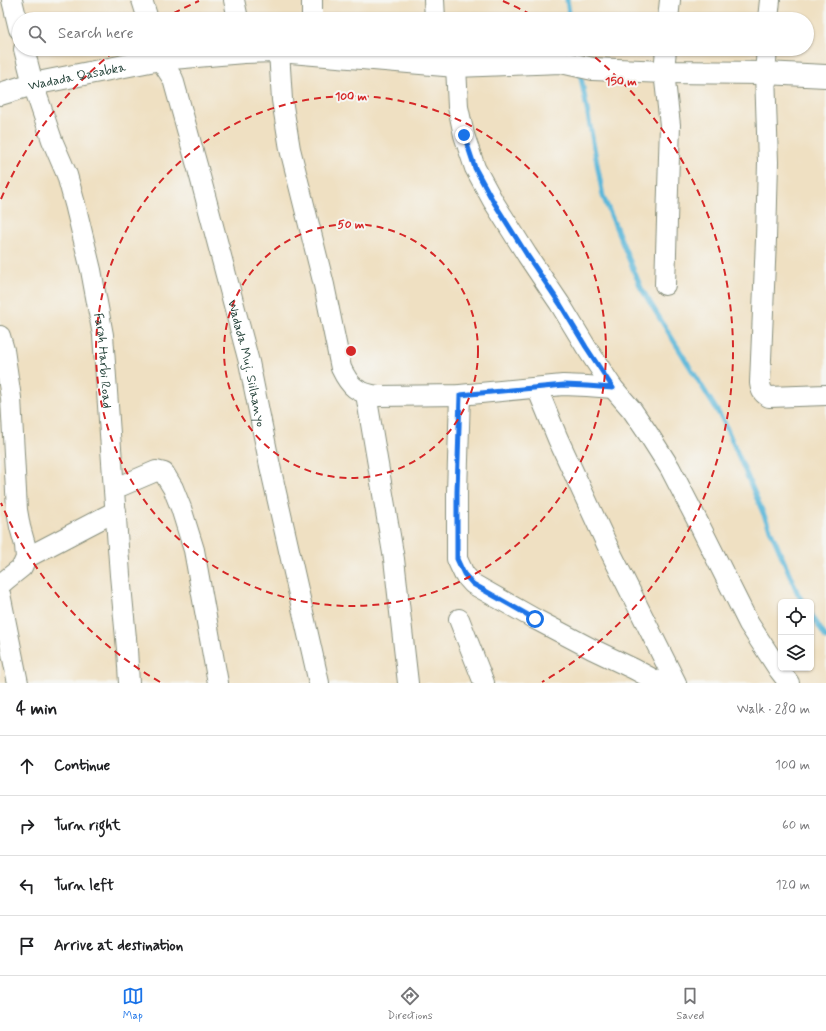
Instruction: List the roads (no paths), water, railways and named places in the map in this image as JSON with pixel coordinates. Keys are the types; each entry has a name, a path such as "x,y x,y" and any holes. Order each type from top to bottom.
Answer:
{"street":[{"path":"12,0 15,12"},
{"path":"142,0 146,12"},
{"path":"234,0 237,12"},
{"path":"312,0 312,12"},
{"path":"434,0 435,12"},
{"path":"669,12 670,0"},
{"path":"769,12 770,0"},
{"name":"Farah Harbi Road","path":"26,56 33,84 52,140 67,175 91,270 103,335 129,683"},
{"name":"Wadada Qasabka","path":"0,94 33,84 150,56"},
{"name":"Wadada Muj. Siilaanyo","path":"159,56 173,79 249,362 270,466 319,683"},
{"path":"279,56 282,100 290,149 324,285 340,368 345,377 356,389 366,394 378,396 460,395 564,385 613,388"},
{"name":"Wadada Qasabka","path":"394,56 444,59 561,62 593,69 826,76"},
{"path":"665,56 664,72 670,125 665,285"},
{"path":"766,56 765,73 768,162 760,383 761,390 769,397 826,395"},
{"path":"444,59 458,107 464,135 475,168 493,201 613,388 632,410 670,468 749,624 789,683"},
{"path":"0,336 4,350 11,398 18,510 26,558 22,567 6,578 0,585"},
{"path":"537,388 558,439 609,549 676,683"},
{"path":"366,394 394,559 408,683"},
{"path":"460,395 457,492 457,559 464,574 473,584 535,619 660,683"},
{"path":"114,489 156,471 164,473 173,488 194,550 218,683"},
{"path":"26,558 116,511"},
{"path":"0,594 18,683"},
{"path":"459,619 484,683"}],"waterway":[{"path":"567,0 569,12"},
{"path":"577,56 578,60"},
{"path":"580,72 603,196 641,288 724,422 801,599"},
{"path":"814,619 826,638"}]}
